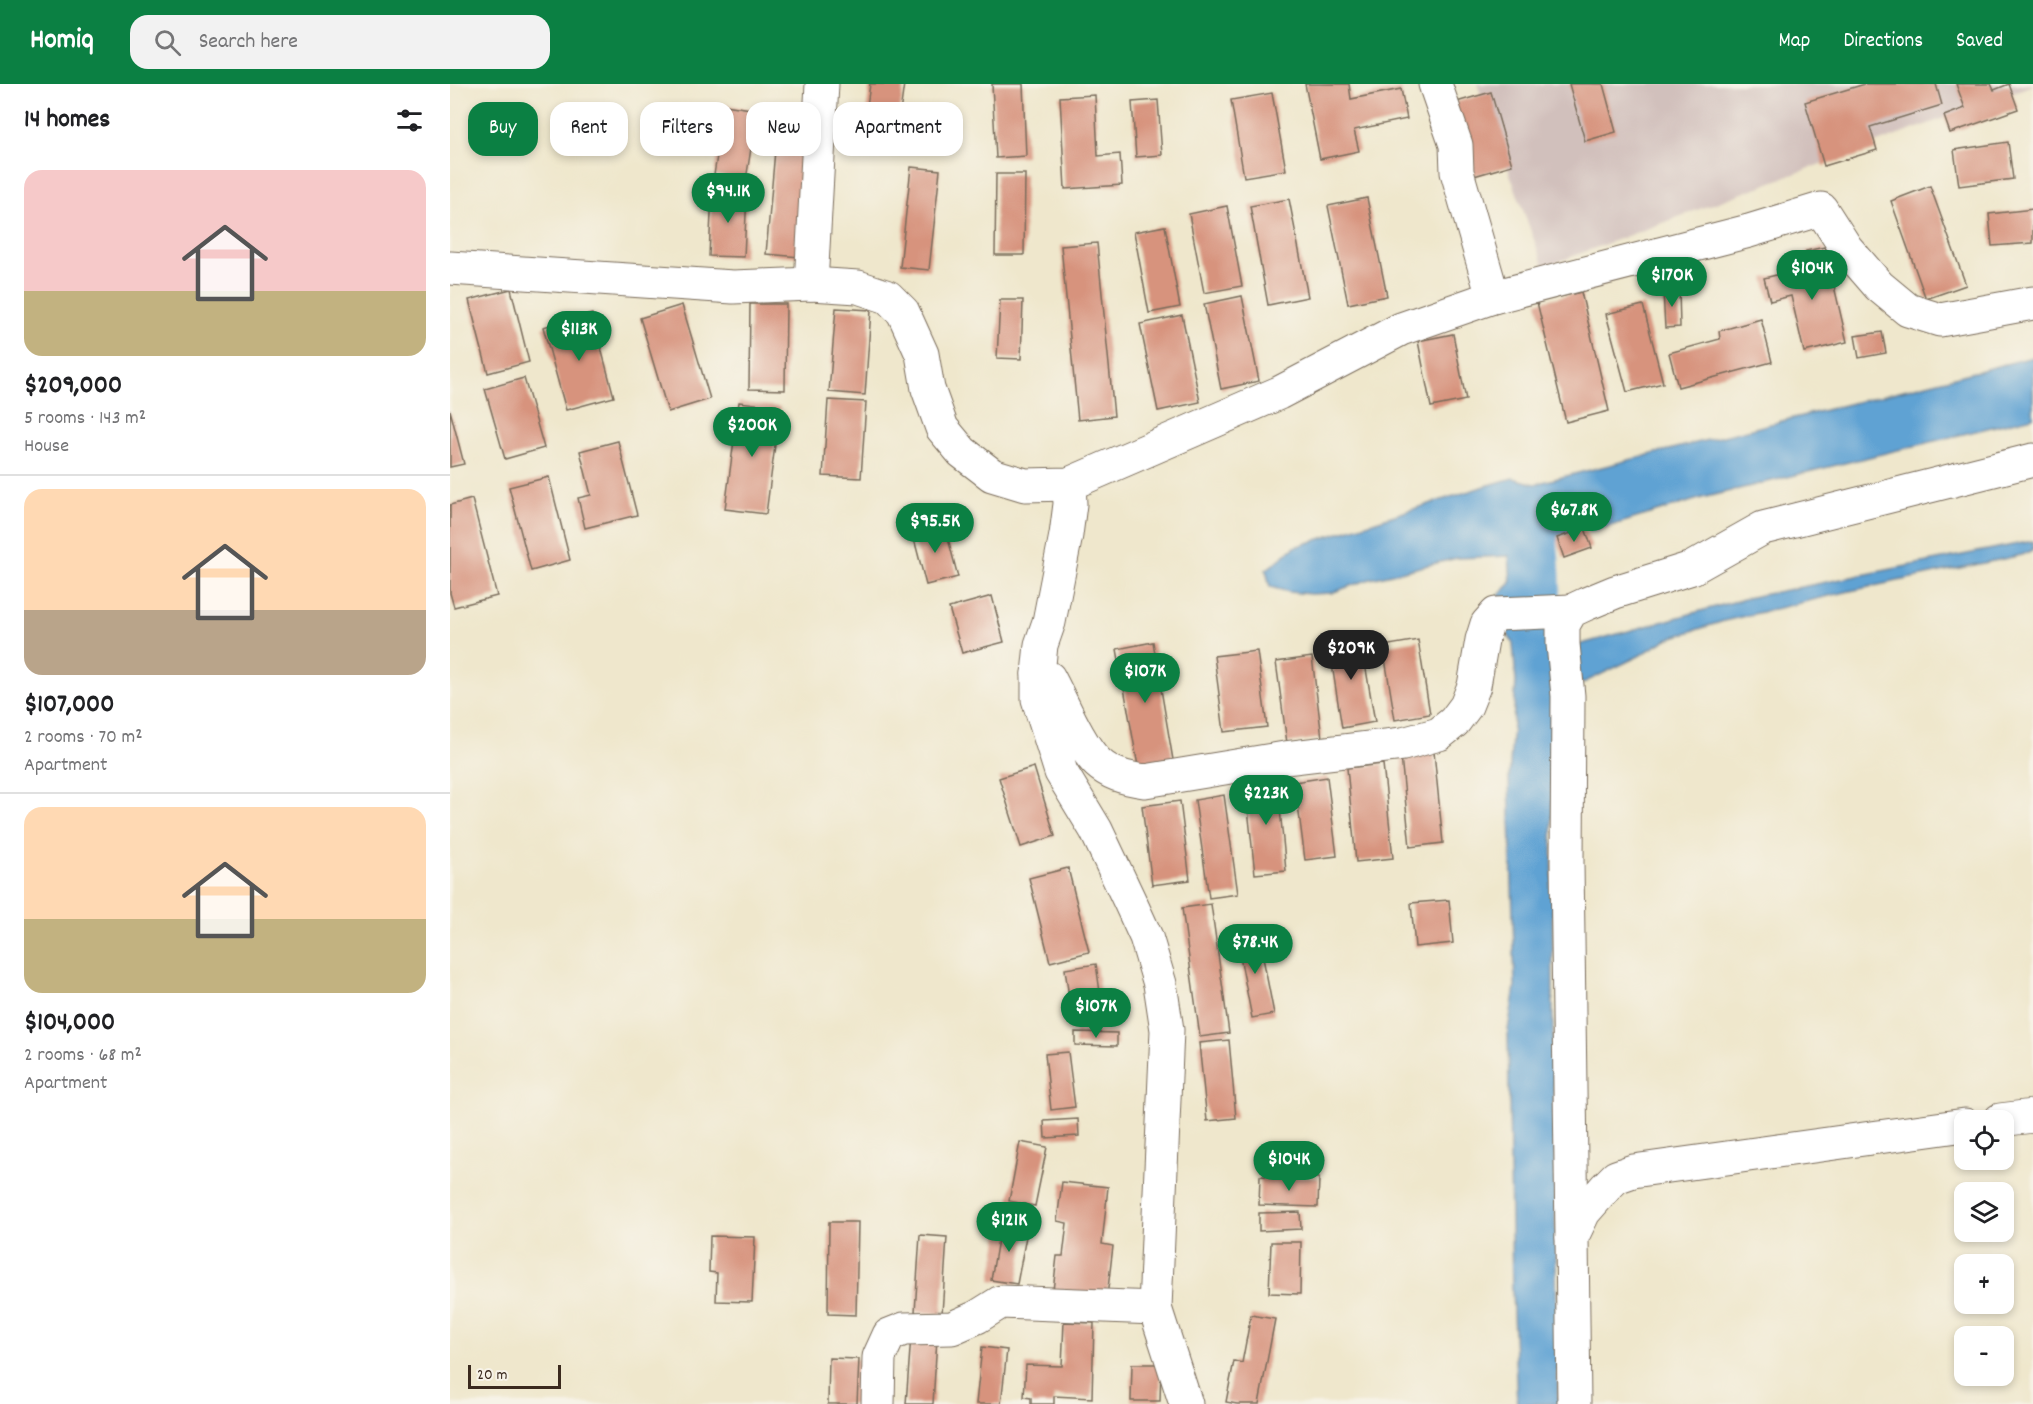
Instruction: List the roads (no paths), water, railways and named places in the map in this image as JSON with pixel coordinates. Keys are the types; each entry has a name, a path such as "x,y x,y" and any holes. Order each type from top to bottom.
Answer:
{"street":[{"path":"811,284 822,84"},
{"path":"1436,84 1456,145 1457,172 1493,297"},
{"path":"450,268 733,287 811,284 858,286 888,297 903,312 922,354 928,389 942,428 962,452 992,475 1025,485 1069,484 1279,393 1401,329 1493,297 1749,231 1821,209 1846,248 1880,286 1908,310 1940,320 2033,303"},
{"path":"1038,674 1049,678 1087,750 1098,763 1126,778 1145,781 1285,758 1403,744 1439,734 1454,722 1466,706 1474,686 1487,624 1496,614 1561,611 1692,568 1763,528 2033,460"},
{"path":"1069,484 1070,504 1066,535 1049,622 1041,645 1038,699 1061,772 1096,830 1130,902 1146,937 1160,984 1167,1030 1155,1308 1186,1404"},
{"path":"1561,611 1568,696 1567,863 1574,1404"},
{"path":"2014,1118 2033,1116"},
{"path":"1572,1237 1584,1212 1605,1187 1616,1177 1633,1171 1954,1127"},
{"path":"878,1404 879,1356 889,1335 904,1329 952,1328 977,1317 1001,1302 1155,1308"}],"water":[{"path":"2033,357 2033,417 1702,498 1591,532 1586,526 1553,537 1528,551 1536,570 1538,604 1505,606 1498,596 1511,583 1509,556 1457,558 1367,580 1331,593 1289,592 1270,587 1266,570 1295,547 1479,488 1513,478 1535,484"},
{"path":"2033,541 2033,550 2022,555 1850,591 1724,621 1667,639 1639,656 1581,684 1567,648 1751,597"},
{"path":"1543,624 1546,659 1557,677 1552,701 1553,1046 1558,1404 1517,1404 1512,1289 1508,1030 1515,987 1509,779 1516,682 1513,643 1503,627"}],"waterway":[{"path":"1538,501 1544,575 1545,685"}]}
